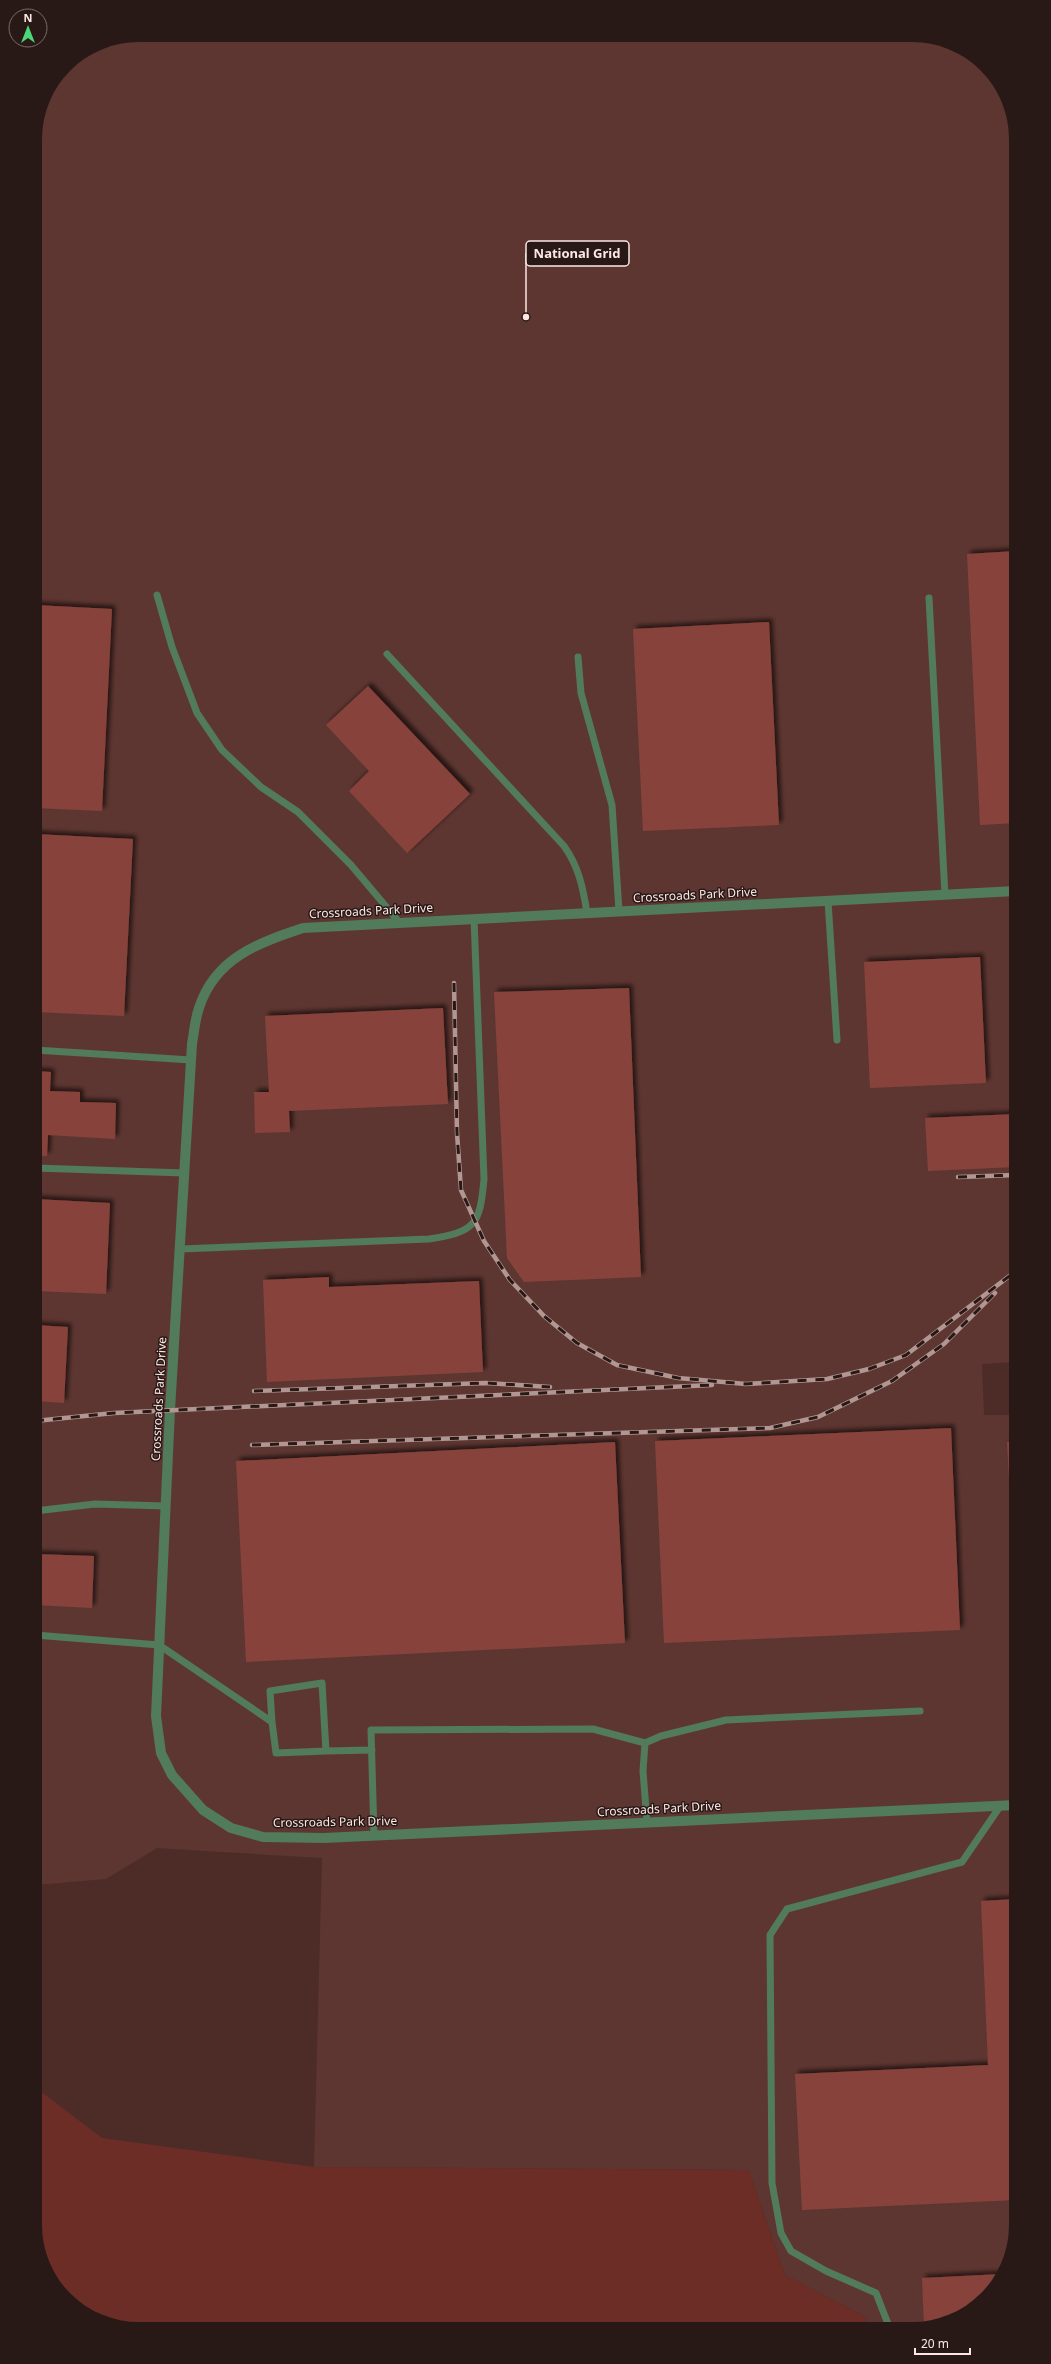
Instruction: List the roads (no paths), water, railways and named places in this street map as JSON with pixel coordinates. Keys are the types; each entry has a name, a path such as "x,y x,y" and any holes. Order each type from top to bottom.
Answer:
{"street":[{"name":"Crossroads Park Drive","path":"1009,891 303,928 263,941 237,956 214,978 199,1008 191,1060 166,1506 156,1716 161,1753 172,1775 203,1810 231,1828 263,1837 324,1838 1009,1805"}],"lane":[{"path":"156,595 172,647 197,713 222,750 261,787 298,812 351,865 398,922"},
{"path":"929,598 945,896"},
{"path":"387,654 564,846 575,861 582,881 587,913"},
{"path":"578,657 581,693 612,805 619,911"},
{"path":"828,901 837,1040"},
{"path":"181,1249 429,1239 450,1236 469,1228 476,1222 482,1205 484,1179 474,918"},
{"path":"42,1050 191,1060"},
{"path":"42,1168 185,1173"},
{"path":"42,1510 95,1504 166,1506"},
{"path":"42,1636 159,1645 272,1722"},
{"path":"326,1751 322,1683 270,1691 276,1753 372,1750"},
{"path":"374,1835 372,1730 593,1729 645,1743 661,1736 726,1720 920,1711"},
{"path":"645,1743 643,1771 647,1822"},
{"path":"887,2322 876,2293 826,2271 791,2251 781,2233 772,2183 770,1935 787,1909 962,1862 1001,1805"}],"railway":[{"path":"454,983 457,1133 461,1190 484,1241 510,1280 544,1316 577,1343 617,1365 678,1378 746,1384 827,1379 869,1369 906,1355 1009,1276"},
{"path":"958,1177 1009,1175"},
{"path":"252,1445 770,1428 818,1417 892,1381 944,1344 995,1293"},
{"path":"254,1391 486,1383 550,1387"},
{"path":"42,1420 114,1413 712,1385"}],"place":[{"name":"National Grid","path":"526,317"}]}
